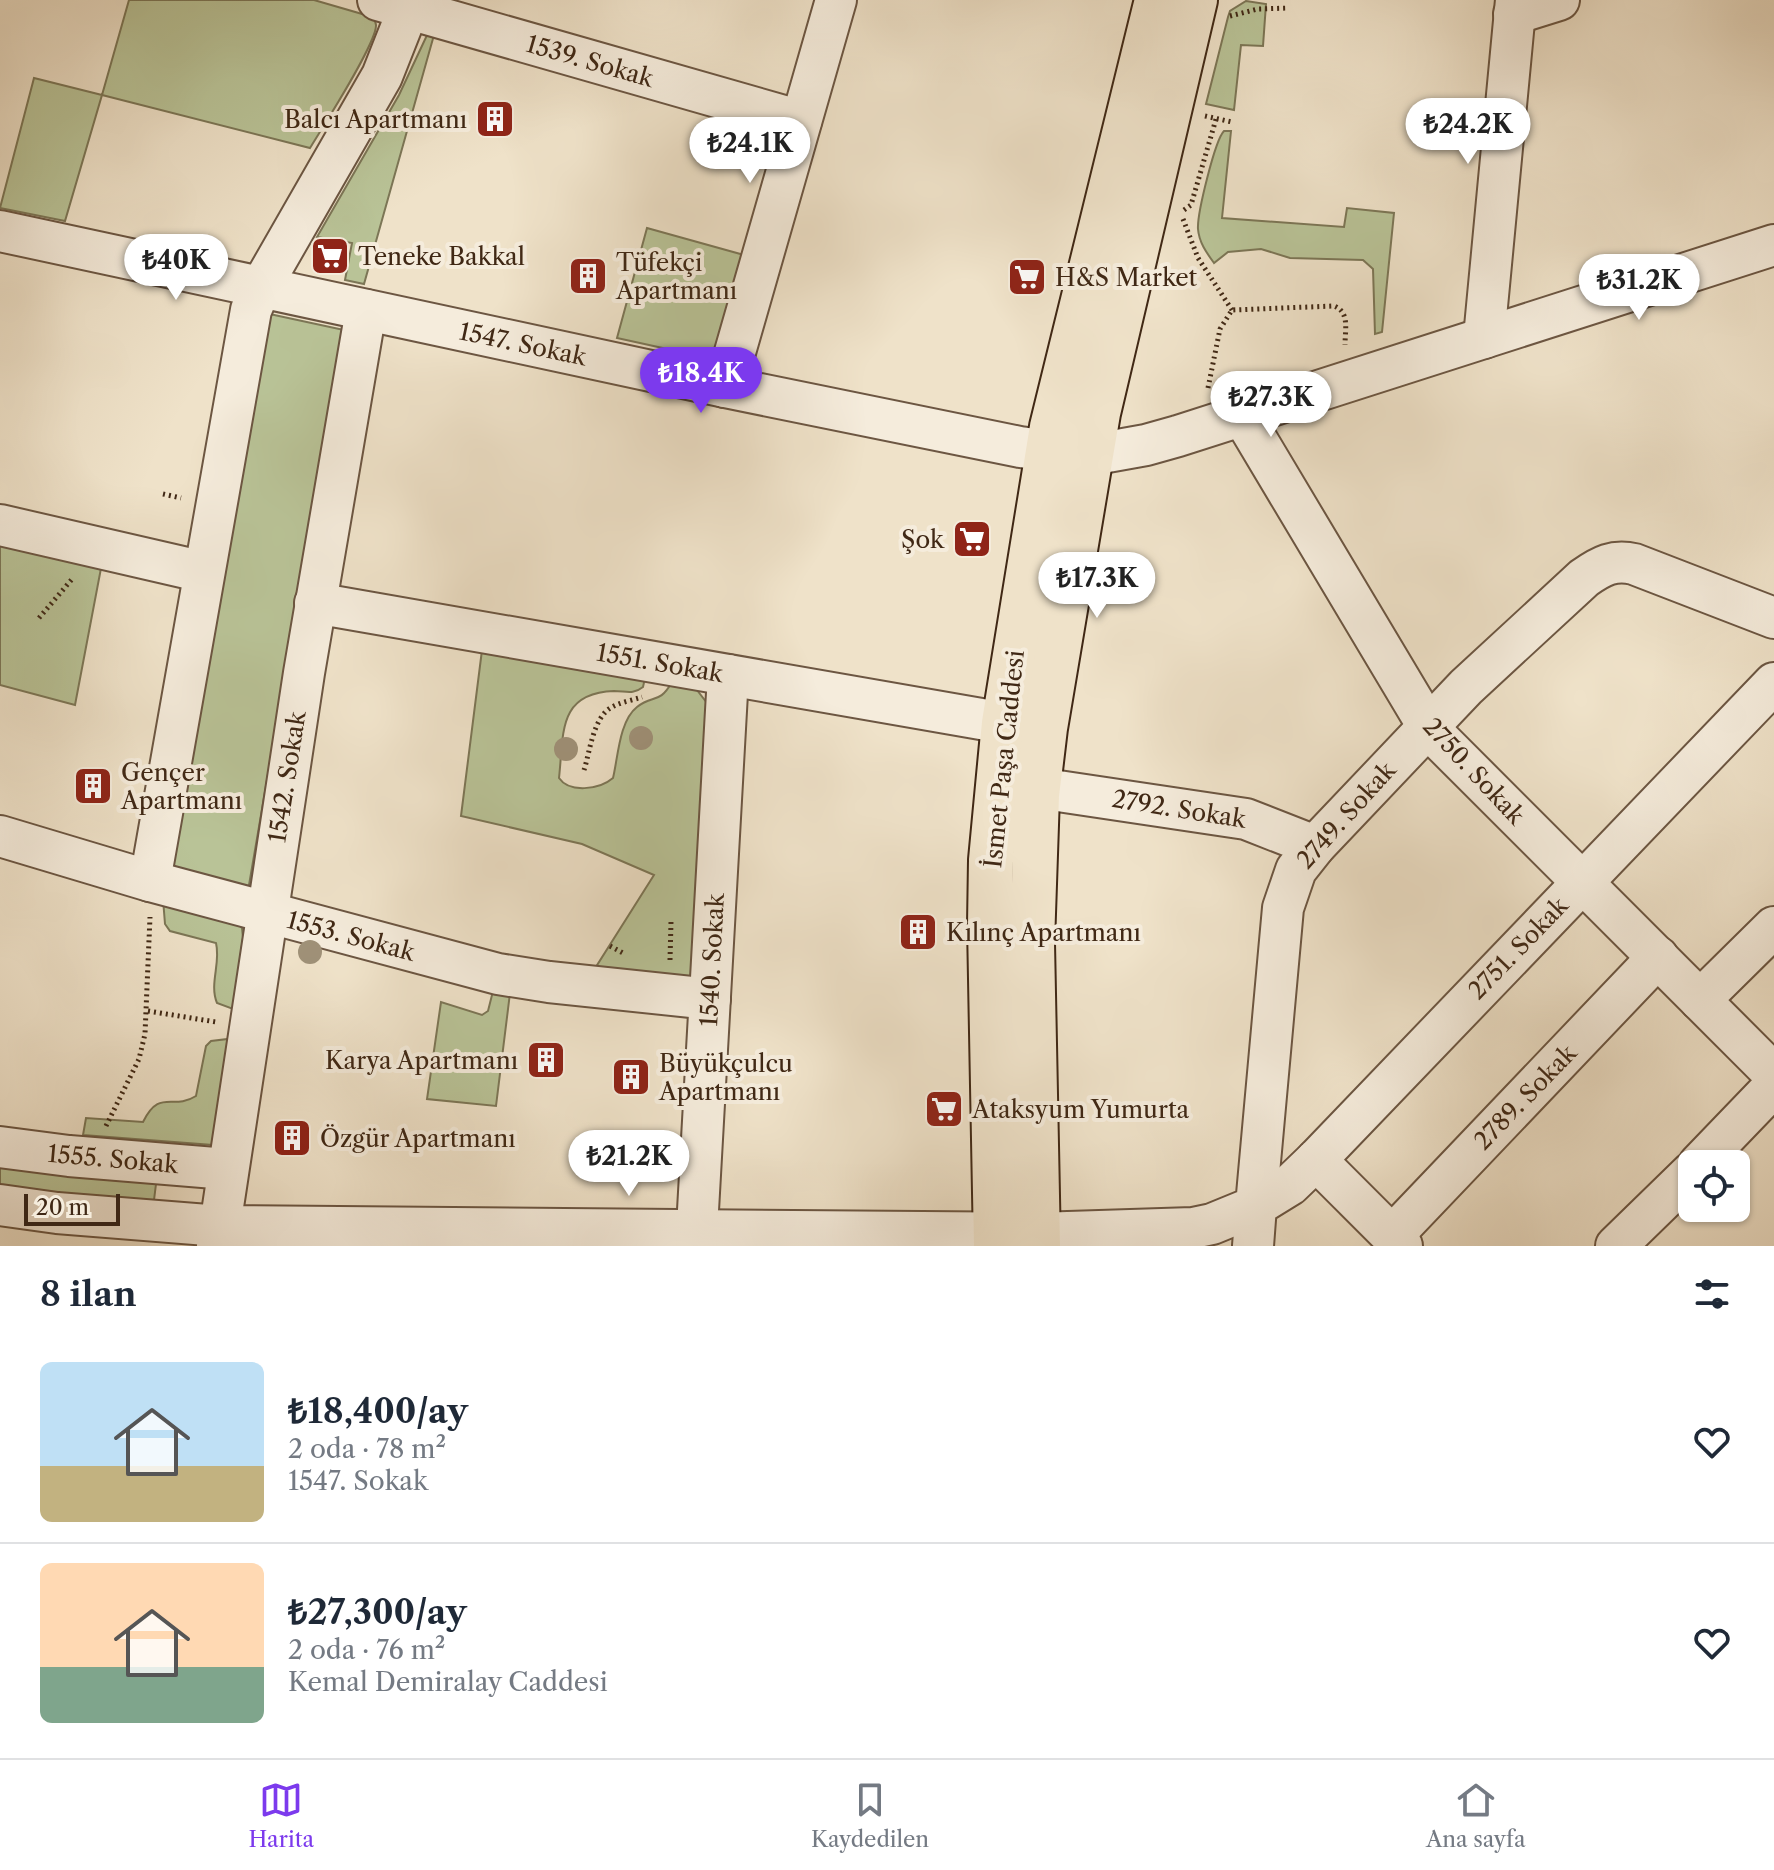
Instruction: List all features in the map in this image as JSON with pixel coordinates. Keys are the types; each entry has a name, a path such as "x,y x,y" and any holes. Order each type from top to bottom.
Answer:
{"main road":[{"name":"İsmet Paşa Caddesi","path":"1017,1240 990,925 991,860 1004,723 1069,452 1157,0"},
{"name":"İsmet Paşa Caddesi","path":"1017,1240 1038,788 1048,712 1069,452 1207,10"}],"street":[{"path":"725,387 836,0"},
{"path":"1484,338 1515,7 1559,0"},
{"path":"150,881 251,310 261,287 382,76 400,3"},
{"name":"1539. Sokak","path":"400,3 801,121"},
{"name":"1547. Sokak","path":"0,231 725,387 1069,452 1146,445 1774,245"},
{"name":"1542. Sokak","path":"218,1236 315,603 366,310"},
{"name":"2750. Sokak","path":"1242,415 1428,725 1446,747 1774,1074"},
{"path":"0,525 204,572"},
{"name":"2749. Sokak","path":"1253,1246 1283,908 1296,870 1315,846 1428,725 1574,588 1604,565 1614,562 1634,564 1774,618"},
{"name":"1551. Sokak","path":"315,603 1004,723"},
{"name":"1540. Sokak","path":"697,1238 728,675"},
{"name":"2751. Sokak","path":"1256,1206 1290,1185 1316,1160 1774,683"},
{"name":"2792. Sokak","path":"1038,788 1246,819 1315,846"},
{"name":"1553. Sokak","path":"0,836 150,881 498,974 710,999"},
{"path":"1700,1000 1774,927"},
{"name":"2789. Sokak","path":"1397,1241 1658,957"},
{"path":"1712,1150 1774,1086"},
{"name":"1555. Sokak","path":"0,1147 88,1158 227,1169"},
{"path":"1316,1160 1397,1241"},
{"path":"1616,1246 1678,1186"},
{"path":"0,1205 218,1236 1017,1240 1193,1228 1212,1224 1256,1206"}],"path":[{"path":"1207,10 1289,8"},
{"path":"1180,211 1198,258 1232,310"},
{"path":"1232,310 1334,306 1341,309 1346,324 1343,383"},
{"path":"1200,429 1220,329 1232,310"},
{"path":"39,618 102,548"},
{"path":"584,770 604,712 650,693 658,662"},
{"path":"88,1158 139,1059 148,1011 150,881"},
{"path":"670,964 671,922"},
{"path":"148,1011 249,1027"}],"green space":[{"path":"129,0 314,0 369,16 376,23 374,35 359,67 310,148 102,95"},
{"path":"1246,1 1266,4 1263,46 1241,45 1234,110 1206,104 1230,11"},
{"path":"428,33 434,35 364,284 345,280 352,243 317,237 399,95"},
{"path":"34,78 102,95 65,221 0,208"},
{"path":"1224,131 1231,131 1222,218 1344,227 1347,208 1394,213 1382,332 1375,334 1373,269 1363,260 1290,258 1261,249 1228,252 1214,263 1200,238 1198,221 1212,162"},
{"path":"647,228 744,255 713,359 617,338"},
{"path":"265,313 344,330 248,891 170,871"},
{"path":"0,539 102,563 75,705 0,685"},
{"path":"482,650 645,678 643,687 636,691 595,694 582,699 573,708 564,732 559,778 577,788 600,785 613,778 626,721 637,707 659,697 672,682 693,685 707,703 692,979 594,970 654,875 582,844 461,816"},
{"path":"163,899 236,921 242,928 233,1009 217,1003 215,996 216,943 170,931 165,924"},
{"path":"493,991 510,993 496,1106 427,1099 441,1002 482,1015 488,1011"},
{"path":"228,1039 213,1145 83,1135 86,1118 143,1122 149,1112 161,1103 180,1102 196,1096 206,1046 211,1041"},
{"path":"0,1163 151,1180 156,1184 154,1200 148,1204 0,1187"}],"place":[{"name":"Balcı Apartmanı","path":"495,119"},
{"name":"Teneke Bakkal","path":"330,256"},
{"name":"Tüfekçi Apartmanı","path":"588,276"},
{"name":"H&S Market","path":"1027,277"},
{"name":"Şok","path":"972,539"},
{"name":"Gençer Apartmanı","path":"93,786"},
{"name":"Kılınç Apartmanı","path":"918,932"},
{"name":"Karya Apartmanı","path":"546,1060"},
{"name":"Büyükçulcu Apartmanı","path":"631,1077"},
{"name":"Ataksyum Yumurta","path":"944,1109"},
{"name":"Özgür Apartmanı","path":"292,1138"}]}
